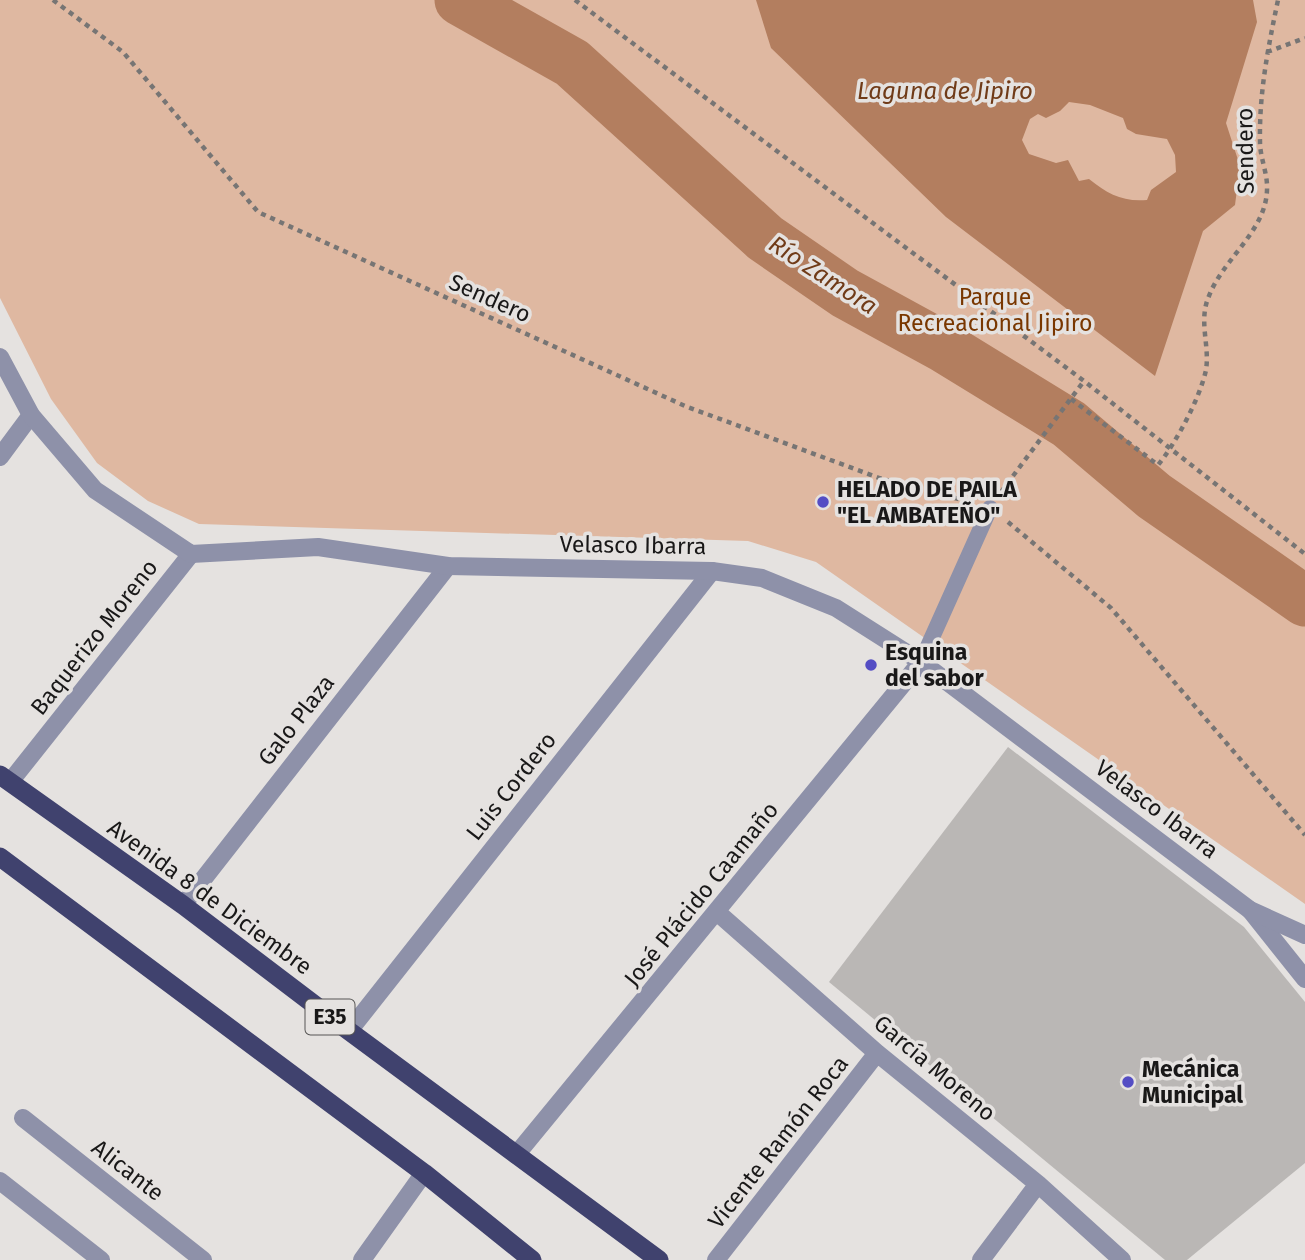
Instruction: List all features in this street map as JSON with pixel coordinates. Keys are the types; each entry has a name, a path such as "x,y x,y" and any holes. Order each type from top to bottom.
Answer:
{"highway":[{"name":"Avenida 8 de Diciembre","path":"5,778 183,905 659,1260"},
{"path":"0,857 424,1173 532,1260"}],"street":[{"path":"0,357 31,415 96,489 191,554"},
{"path":"0,457 31,415"},
{"path":"921,662 990,508"},
{"name":"Velasco Ibarra","path":"191,554 318,547 448,566 712,571 762,578 836,608 921,662 1250,909 1305,934"},
{"name":"Baquerizo Moreno","path":"5,778 191,554"},
{"name":"Galo Plaza","path":"183,905 448,566"},
{"name":"Luis Cordero","path":"349,1031 712,571"},
{"name":"José Plácido Caamaño","path":"516,1155 718,913 921,662"},
{"name":"Velasco Ibarra","path":"1250,909 1305,979"},
{"name":"García Moreno","path":"718,913 877,1053 1038,1184 1122,1260"},
{"name":"Vicente Ramón Roca","path":"716,1260 877,1053"},
{"name":"Alicante","path":"23,1118 203,1260"},
{"path":"362,1260 424,1173"},
{"path":"0,1181 101,1260"},
{"path":"981,1260 1038,1184"}],"path":[{"name":"Sendero","path":"53,0 123,52 258,212 685,406 879,478 990,508"},
{"path":"575,0 1084,381 1305,554"},
{"name":"Sendero","path":"1069,402 1158,465 1172,448 1206,369 1203,323 1208,296 1234,254 1259,222 1268,190 1260,145 1267,52 1278,0"},
{"path":"1267,52 1305,38"},
{"path":"1014,472 1084,381"},
{"path":"990,508 1111,608 1305,835"}],"green space":[{"name":"Parque Recreacional Jipiro","path":"0,0 1305,0 1305,904 816,562 748,541 199,524 148,501 97,463 51,399 0,298"}],"water":[{"name":"Laguna de Jipiro","path":"756,0 1253,0 1257,22 1226,123 1240,166 1235,205 1203,231 1155,376 946,217 771,48","holes":["1069,102 1090,105 1123,118 1127,129 1136,134 1167,139 1175,155 1176,172 1151,190 1147,200 1123,198 1109,193 1089,179 1079,181 1068,160 1056,163 1029,154 1022,140 1030,119 1038,114 1046,118 1060,111"]}],"building":[{"name":"Mecánica Municipal","path":"1008,747 1244,927 1305,1002 1305,1163 1187,1260 1165,1260 829,982"}],"waterway":[{"name":"Río Zamora","path":"460,0 572,63 765,238 845,293 942,346 1069,424 1154,496 1305,601"}],"place":[{"name":"HELADO DE PAILA \"EL AMBATEÑO\"","path":"823,502"},
{"name":"Esquina del sabor","path":"871,665"},
{"name":"Mecánica Municipal","path":"1128,1082"}]}
